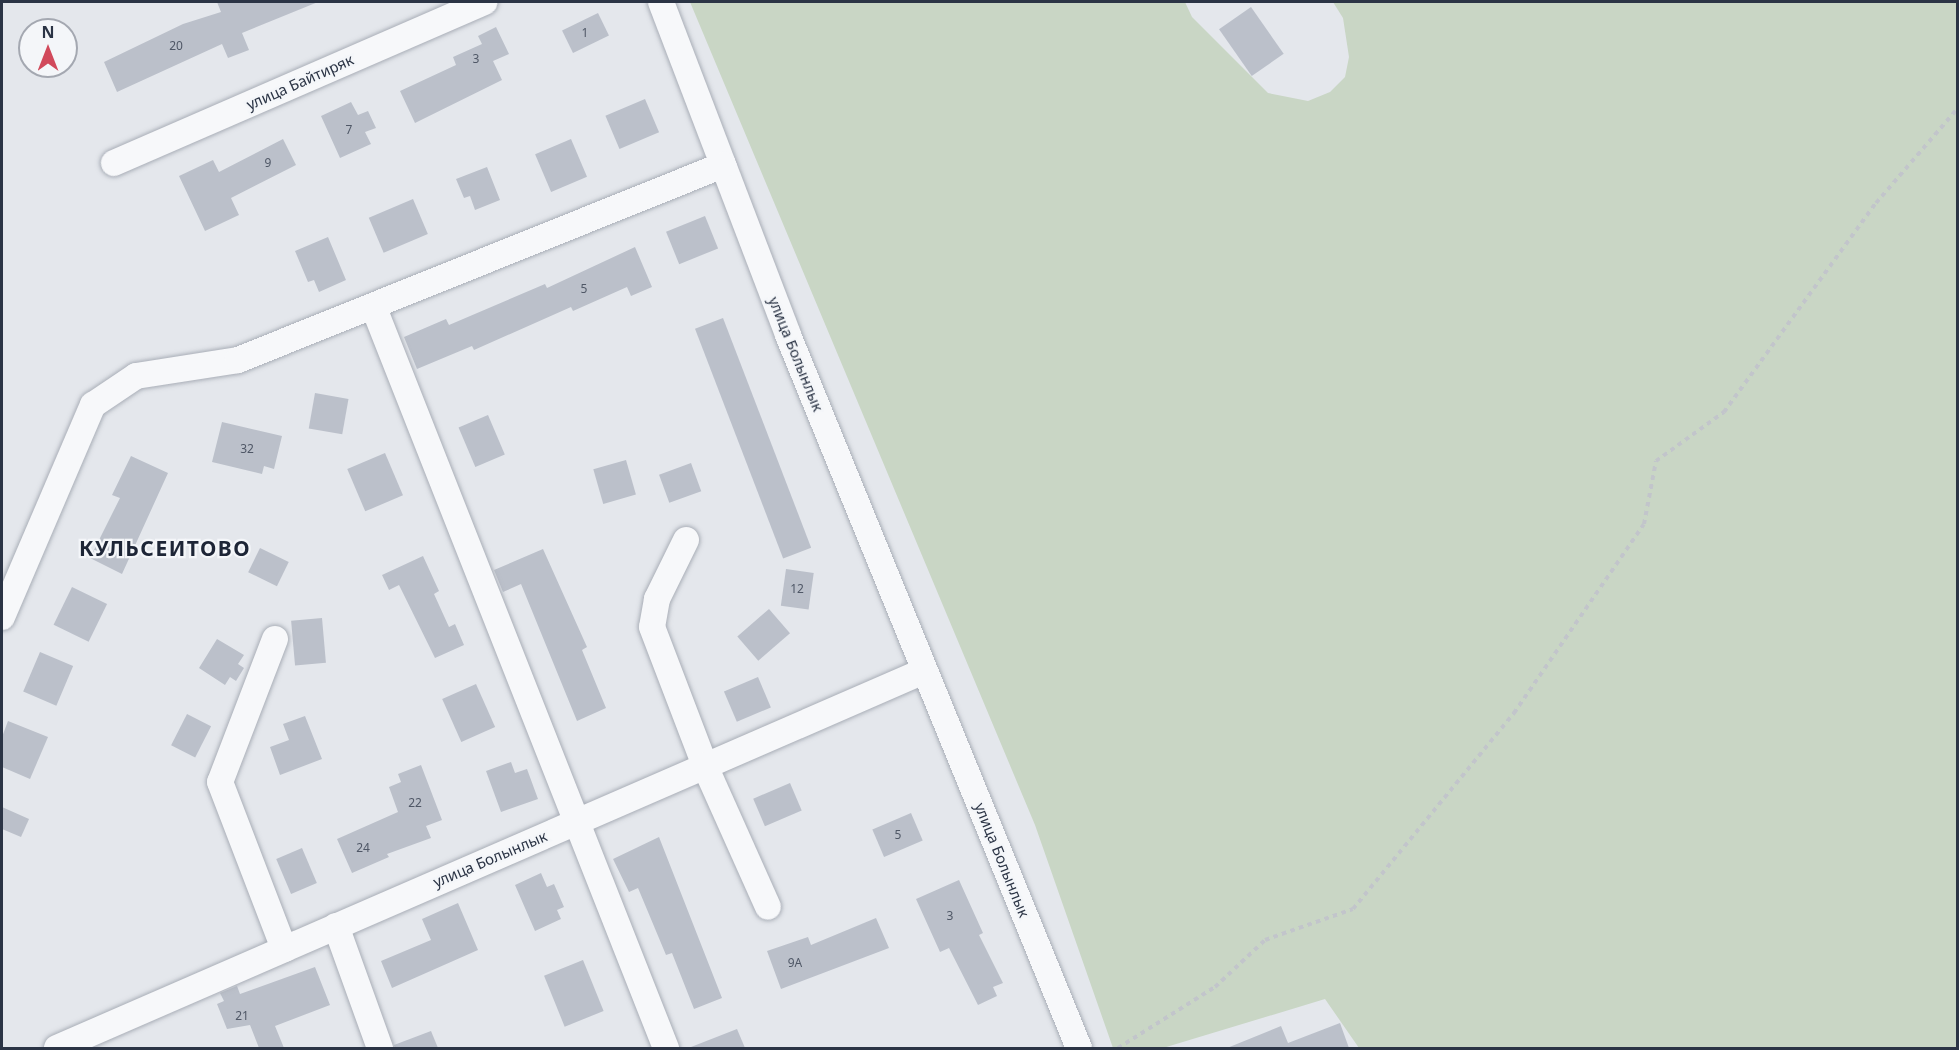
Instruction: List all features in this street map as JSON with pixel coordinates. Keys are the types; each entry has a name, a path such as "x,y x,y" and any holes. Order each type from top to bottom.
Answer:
{"street":[{"name":"улица Байтиряк","path":"114,163 485,2"},
{"name":"улица Болынлык","path":"660,2 788,336 1079,1048"},
{"path":"2,617 93,405 136,376 238,360 374,308 723,165"},
{"path":"374,308 666,1048"},
{"path":"686,540 657,599 652,627 705,766 768,907"},
{"path":"275,639 220,782 284,949"},
{"name":"улица Болынлык","path":"67,1046 336,926 924,671"},
{"path":"336,926 380,1048"}],"path":[{"path":"1118,1048 1215,987 1265,940 1353,909 1514,713 1644,524 1656,461 1724,412 1876,203 1958,108"}],"green space":[{"path":"690,2 1185,2 1192,17 1268,93 1308,101 1330,92 1345,77 1349,57 1343,18 1333,2 1957,2 1957,1048 1359,1048 1325,999 1163,1048 1113,1048 1035,825"}],"building":[{"path":"217,2 318,2 242,33 249,50 228,58 222,44 117,92 104,62 183,24 221,12"},
{"path":"1251,7 1284,54 1252,76 1219,29"},
{"path":"598,13 609,35 573,53 562,31"},
{"path":"496,27 509,54 493,61 502,80 415,123 400,91 456,65 453,57 482,44 478,36"},
{"path":"645,99 659,132 619,149 605,116"},
{"path":"351,102 358,115 368,111 376,128 365,132 371,144 340,158 321,116"},
{"path":"283,139 296,165 231,198 239,215 205,231 179,176 213,160 219,172"},
{"path":"571,139 587,177 551,192 535,154"},
{"path":"487,167 500,200 475,210 470,196 464,198 456,179"},
{"path":"413,199 428,234 384,253 369,218"},
{"path":"705,216 718,248 679,264 666,232"},
{"path":"328,237 346,280 319,292 314,280 308,282 295,251"},
{"path":"635,247 652,287 631,296 627,287 573,311 571,307 474,350 472,346 417,369 404,337 446,319 449,325 545,284 547,288"},
{"path":"723,318 811,548 783,558 695,329"},
{"path":"315,393 348,399 342,434 309,428"},
{"path":"488,415 505,455 475,467 459,428"},
{"path":"222,422 282,436 274,469 264,466 262,474 212,462"},
{"path":"385,453 403,495 365,511 347,469"},
{"path":"131,456 168,473 122,574 90,558 120,498 112,495"},
{"path":"626,460 636,495 603,504 593,469"},
{"path":"691,463 701,491 669,503 659,475"},
{"path":"260,548 289,562 277,586 248,572"},
{"path":"543,549 587,647 582,650 606,708 577,721 521,584 503,592 494,570"},
{"path":"423,556 439,591 434,594 449,627 455,624 464,645 435,658 399,585 389,590 382,575"},
{"path":"786,569 814,573 809,610 781,606"},
{"path":"72,587 107,604 89,642 54,625"},
{"path":"769,609 790,633 758,661 737,637"},
{"path":"322,618 326,663 295,666 291,621"},
{"path":"217,639 244,655 238,664 244,668 236,681 230,677 225,685 199,668"},
{"path":"40,652 73,666 56,706 23,692"},
{"path":"758,677 771,707 737,722 724,691"},
{"path":"476,684 495,727 461,742 442,699"},
{"path":"187,714 211,726 195,757 171,745"},
{"path":"305,716 322,759 280,775 270,747 289,740 283,724"},
{"path":"8,721 48,737 30,779 2,767 2,737"},
{"path":"511,762 515,773 527,769 538,799 501,812 486,771"},
{"path":"421,765 442,820 426,826 431,838 387,854 389,857 352,873 337,839 398,812 389,787 401,782 398,774"},
{"path":"790,783 802,811 765,826 753,799"},
{"path":"2,807 29,819 21,837 2,829"},
{"path":"911,813 923,841 884,857 872,829"},
{"path":"659,837 722,998 694,1009 672,953 666,955 638,888 629,892 613,859"},
{"path":"302,848 317,883 291,894 276,859"},
{"path":"541,873 547,887 554,884 564,907 557,910 561,919 535,931 515,885"},
{"path":"959,880 983,933 979,935 1003,983 993,987 997,996 978,1005 949,948 940,952 916,899"},
{"path":"458,903 478,950 392,988 381,961 431,940 422,919"},
{"path":"876,918 889,948 781,989 767,951 808,937 811,945"},
{"path":"583,960 604,1011 565,1027 544,976"},
{"path":"315,967 330,1005 275,1026 284,1048 259,1048 250,1025 227,1029 217,1004 224,1001 220,993 237,986 240,994"},
{"path":"1340,1023 1349,1048 1227,1048 1281,1026 1288,1043"},
{"path":"737,1029 745,1048 691,1048 691,1047"},
{"path":"431,1031 438,1048 395,1048 394,1045"}],"district":[{"name":"КУЛЬСЕИТОВО","path":"165,548"}]}
